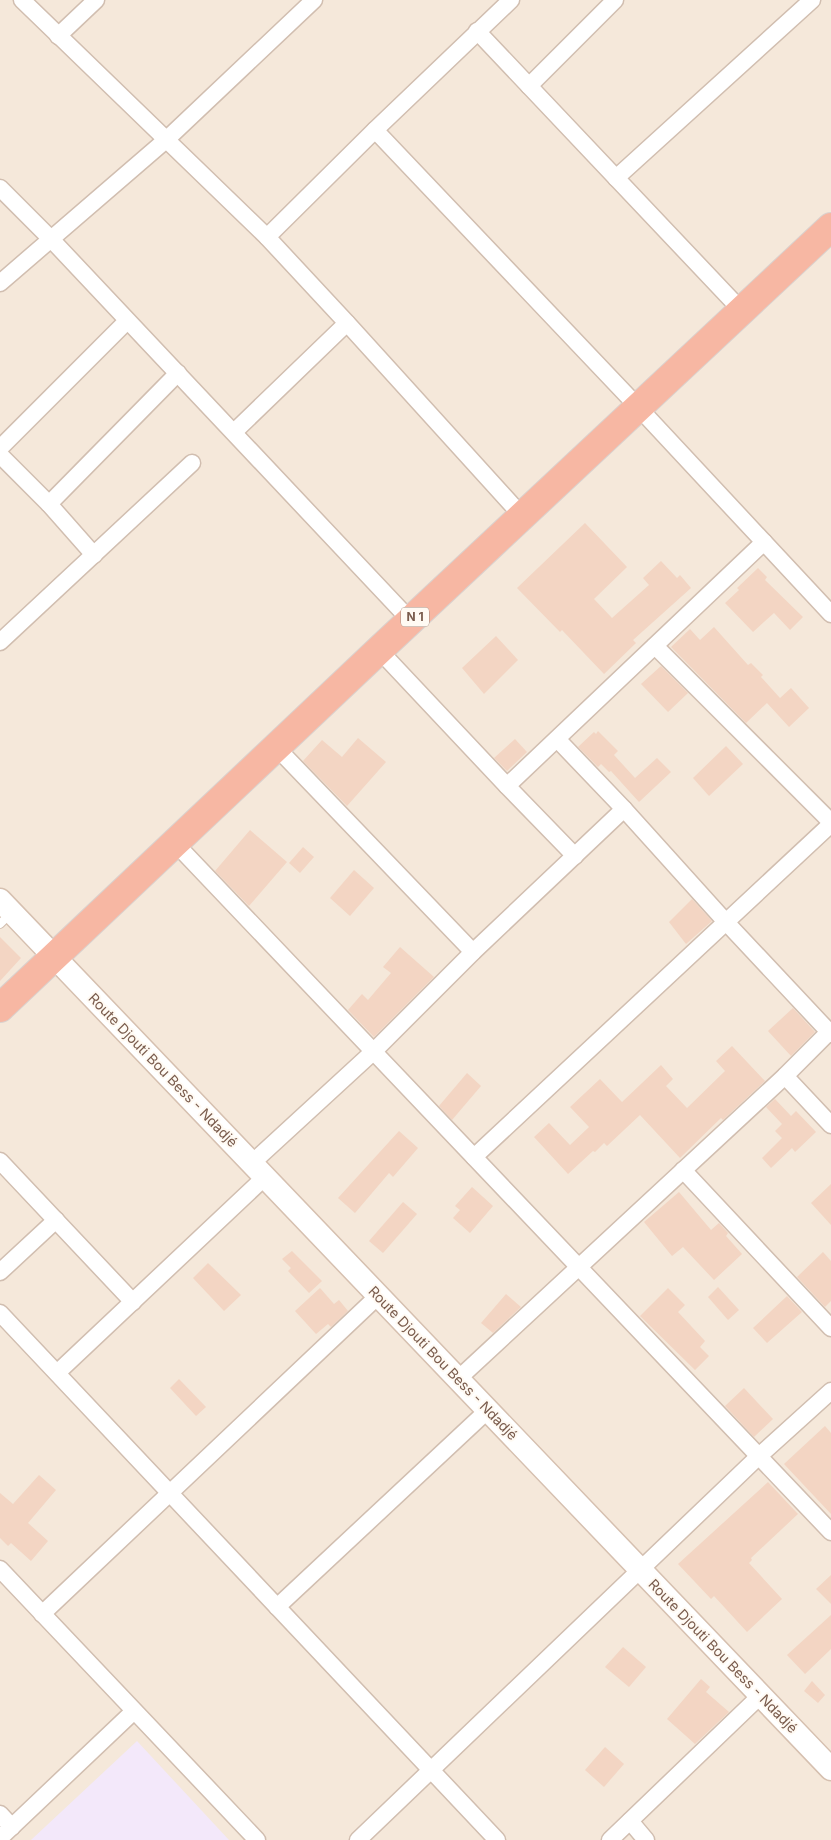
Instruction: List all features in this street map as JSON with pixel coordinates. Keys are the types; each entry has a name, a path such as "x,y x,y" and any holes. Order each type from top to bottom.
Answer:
{"highway":[{"name":"N 1","path":"0,1008 831,227"}],"main road":[{"name":"Route Djouti Bou Bess - Ndadjé","path":"4,912 54,957 831,1769"}],"street":[{"path":"22,0 267,237 523,517"},
{"path":"58,36 96,0"},
{"path":"0,283 167,139 314,0"},
{"path":"267,237 375,130 511,0"},
{"path":"616,178 812,0"},
{"path":"529,86 606,3"},
{"path":"477,31 742,311"},
{"path":"375,130 639,408 831,614"},
{"path":"0,188 50,238 411,621"},
{"path":"0,448 127,321"},
{"path":"234,432 347,323"},
{"path":"49,504 178,373"},
{"path":"0,456 49,504 94,555"},
{"path":"0,642 192,463"},
{"path":"507,786 558,740 764,542"},
{"path":"474,1157 831,823 655,646"},
{"path":"379,650 575,856"},
{"path":"458,1379 830,1033 558,740"},
{"path":"277,748 473,952"},
{"path":"57,1373 133,1302 374,1051 473,952 624,809"},
{"path":"175,844 831,1532"},
{"path":"785,1076 831,1125"},
{"path":"0,1161 133,1302"},
{"path":"683,1170 831,1328"},
{"path":"0,1272 56,1220"},
{"path":"42,1614 378,1296"},
{"path":"0,1313 496,1840"},
{"path":"358,1840 759,1456 831,1391"},
{"path":"277,1607 488,1410"},
{"path":"0,1570 257,1840"},
{"path":"610,1840 761,1695"},
{"path":"0,1838 134,1711"},
{"path":"0,1814 12,1827"},
{"path":"630,1821 646,1840"}],"shaded area":[{"path":"0,0 831,0 831,1840 0,1840"},
{"path":"137,1741 229,1840 31,1840"}],"building":[{"path":"585,523 627,567 594,599 612,618 649,585 643,578 661,561 677,578 680,575 691,588 633,640 636,643 604,674 562,630 560,632 517,588"},
{"path":"758,568 767,577 765,580 803,617 790,630 774,613 753,632 725,603 739,590 737,588"},
{"path":"714,627 748,665 751,663 763,675 761,677 780,698 791,688 809,708 789,727 767,703 746,723 671,647 690,629 700,640"},
{"path":"496,636 518,660 484,694 462,668"},
{"path":"661,666 688,693 668,712 641,684"},
{"path":"598,731 618,751 614,755 635,778 657,758 671,772 639,802 611,771 609,772 601,764 598,767 578,747 594,732 596,734"},
{"path":"358,738 386,762 347,806 303,761 322,740 342,757"},
{"path":"515,739 527,752 507,771 494,758"},
{"path":"726,746 743,764 709,796 693,778"},
{"path":"250,830 287,862 249,906 215,871"},
{"path":"303,847 314,857 300,873 289,863"},
{"path":"354,870 374,888 350,916 330,898"},
{"path":"692,899 712,921 686,944 669,922"},
{"path":"0,937 21,958 0,981"},
{"path":"400,947 434,977 374,1037 348,1010 362,994 368,1000 391,973 383,967"},
{"path":"793,1008 815,1032 791,1056 768,1031"},
{"path":"732,1046 765,1081 723,1120 721,1118 680,1158 640,1115 607,1146 604,1143 568,1174 534,1137 549,1123 570,1145 589,1127 570,1107 600,1079 622,1102 661,1065 673,1079 666,1086 687,1108 725,1071 716,1061"},
{"path":"467,1073 481,1086 452,1120 439,1106"},
{"path":"775,1099 791,1116 796,1111 816,1132 795,1152 792,1148 771,1168 762,1158 782,1138 775,1131 782,1124 766,1107"},
{"path":"399,1131 418,1148 393,1177 389,1173 355,1213 338,1198"},
{"path":"831,1184 831,1225 811,1203"},
{"path":"472,1187 493,1206 470,1233 453,1218 460,1210 455,1206"},
{"path":"679,1192 711,1230 719,1223 728,1233 726,1236 742,1254 714,1280 683,1247 672,1256 644,1222"},
{"path":"403,1202 417,1214 383,1253 369,1241"},
{"path":"292,1251 322,1281 309,1293 288,1271 291,1268 282,1259"},
{"path":"823,1252 831,1261 831,1301 825,1307 797,1277"},
{"path":"208,1263 241,1295 224,1311 193,1278"},
{"path":"718,1287 739,1310 728,1320 708,1297"},
{"path":"320,1288 334,1304 339,1300 348,1311 331,1327 328,1324 316,1334 295,1311"},
{"path":"668,1288 685,1305 678,1312 705,1341 700,1347 709,1356 695,1370 640,1316"},
{"path":"506,1294 521,1307 493,1333 481,1323"},
{"path":"787,1296 802,1312 767,1343 753,1328"},
{"path":"179,1379 206,1407 196,1416 170,1388"},
{"path":"744,1388 773,1419 754,1437 725,1406"},
{"path":"825,1426 831,1433 831,1514 784,1464"},
{"path":"39,1475 56,1490 28,1523 48,1541 31,1561 11,1543 8,1546 0,1538 0,1493 13,1504"},
{"path":"768,1482 798,1514 751,1558 752,1560 749,1563 782,1599 747,1632 714,1596 711,1599 678,1564"},
{"path":"831,1575 831,1604 816,1589"},
{"path":"831,1615 831,1649 805,1674 787,1655"},
{"path":"623,1647 646,1667 629,1687 605,1667"},
{"path":"701,1679 710,1687 706,1692 729,1712 695,1744 667,1719"},
{"path":"812,1681 825,1695 818,1703 804,1691"},
{"path":"605,1747 624,1764 604,1787 585,1770"}]}
